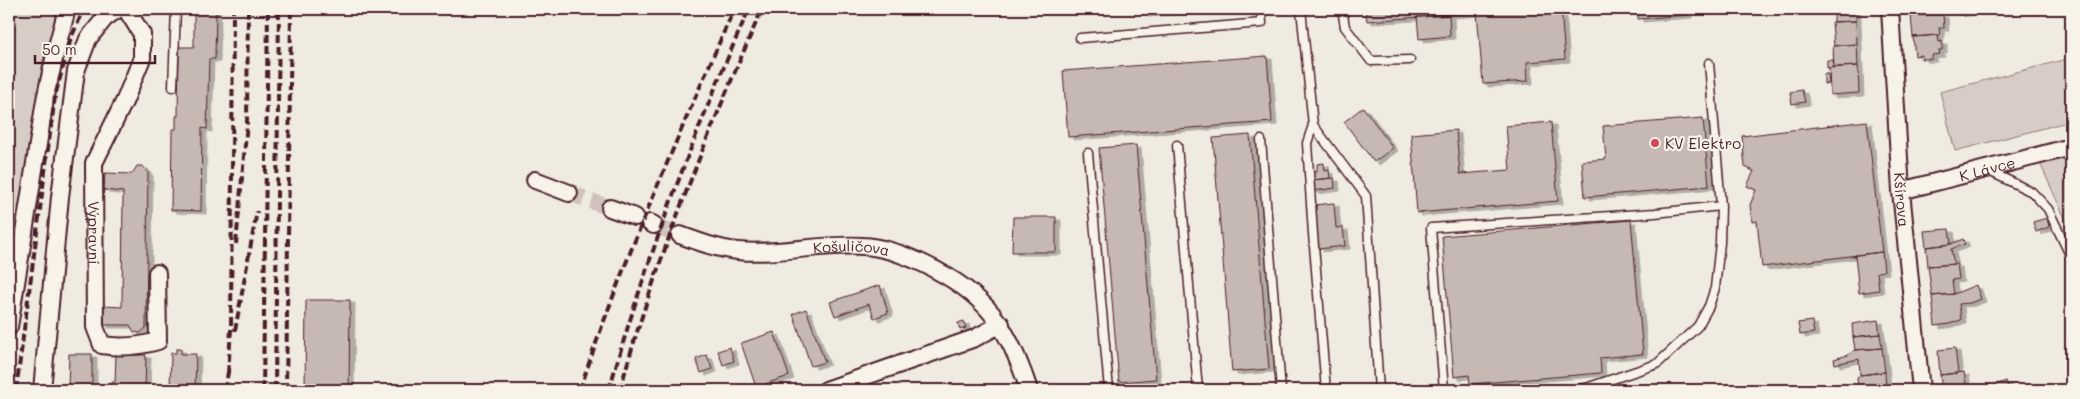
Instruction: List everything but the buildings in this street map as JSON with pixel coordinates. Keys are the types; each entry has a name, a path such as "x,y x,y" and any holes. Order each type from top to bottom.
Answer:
{"street":[{"path":"9,327 46,100 56,50 68,9"},
{"path":"42,390 60,197 76,71 88,40 105,18 118,9"},
{"name":"Výpravní","path":"126,9 142,34 142,58 125,100 94,163 95,326 102,345 139,347 158,341 157,273"},
{"name":"Kšírova","path":"1893,9 1901,191 1921,390"},
{"name":"K Lávce","path":"1901,191 2071,147"},
{"path":"535,180 569,193"},
{"path":"610,208 647,222"},
{"name":"Košuličova","path":"680,235 706,245 738,251 776,251 837,246 864,246 886,249 907,256 964,287 986,305 1001,324 1022,368 1029,390"},
{"path":"826,390 975,338 1001,324"}],"lane":[{"path":"173,87 176,9"},
{"path":"1080,38 1262,23 1261,9"},
{"path":"1301,9 1312,125 1307,143 1312,234 1326,390"},
{"path":"1342,9 1345,27 1371,61 1410,60"},
{"path":"1569,390 1586,388 1657,364 1698,326 1709,306 1715,288 1720,243 1721,206 1709,63"},
{"path":"1312,125 1366,196 1379,390"},
{"path":"1261,140 1281,390"},
{"path":"1177,145 1198,390"},
{"path":"1088,153 1110,390"},
{"path":"1985,169 2032,192 2048,208 2071,257"},
{"path":"1444,390 1431,228 1655,213 1721,206"}],"shaded area":[{"path":"9,9 60,9 43,60 9,279"},
{"path":"2071,58 2071,121 1955,151 1940,92"},
{"path":"2071,153 2071,232 2040,163"}],"tunnel":[{"path":"569,193 610,208"},
{"path":"654,225 680,235"}],"railway":[{"path":"16,390 55,96 71,38 84,9"},
{"path":"228,373 231,330 233,9"},
{"path":"236,244 247,123 248,9"},
{"path":"263,390 268,9"},
{"path":"275,390 279,9"},
{"path":"286,390 291,9"},
{"path":"580,390 633,245 672,150 734,9"},
{"path":"609,390 623,341 672,197 749,9"},
{"path":"620,390 634,341 684,197 762,9"},
{"path":"235,331 257,211"},
{"path":"225,390 229,366"}],"place":[{"name":"KV Elektro","path":"1655,143"}]}
